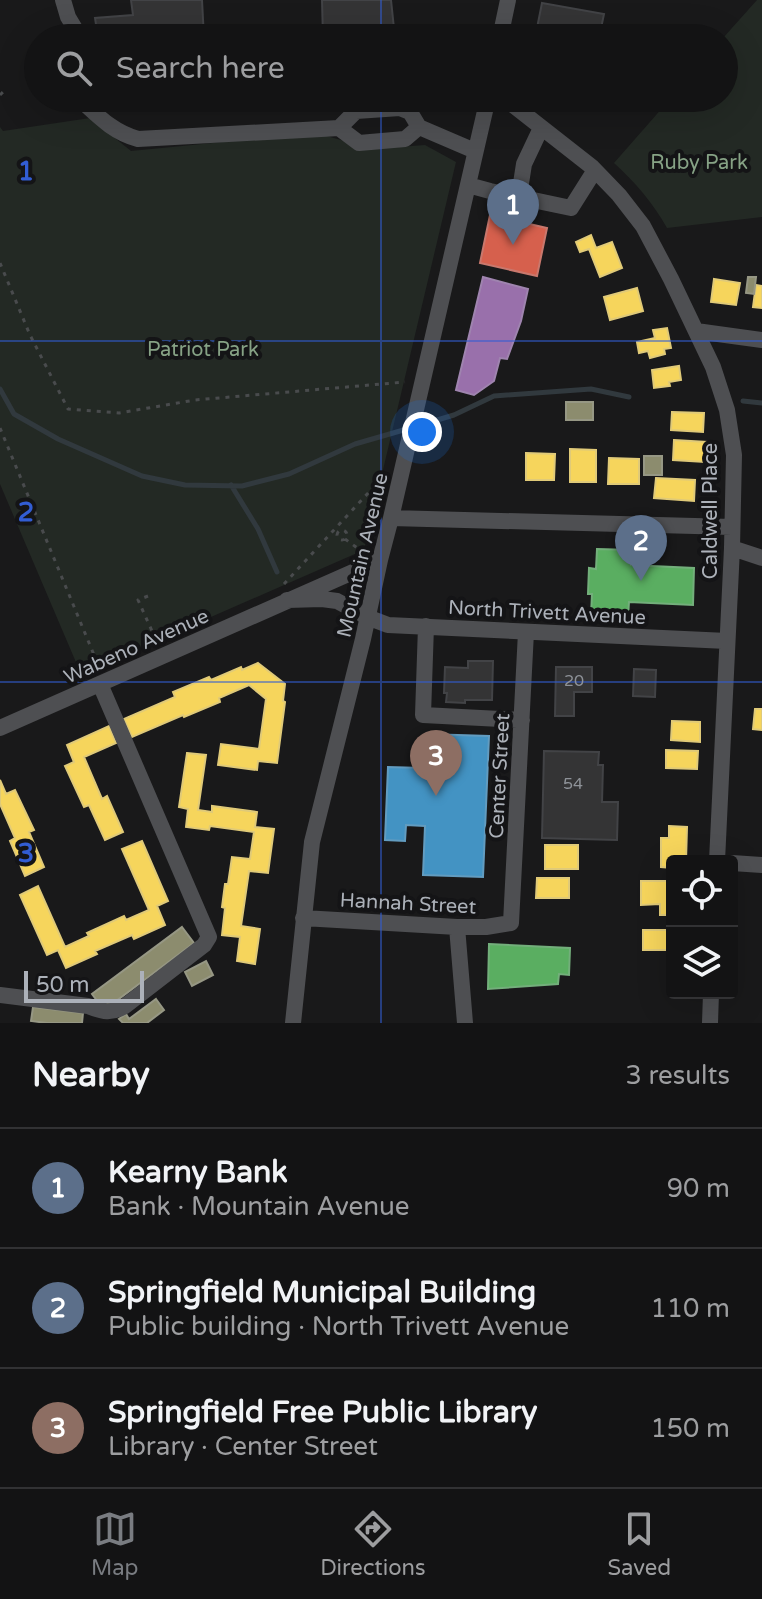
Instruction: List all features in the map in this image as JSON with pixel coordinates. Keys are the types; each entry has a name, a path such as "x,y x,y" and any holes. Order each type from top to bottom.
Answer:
{"street":[{"path":"63,0 72,24"},
{"path":"503,24 508,0"},
{"path":"94,112 122,135 138,139 339,128 359,143 405,139 419,127"},
{"path":"339,128 355,112"},
{"path":"416,112 419,127"},
{"name":"Mountain Avenue","path":"293,1023 312,842 363,639 485,112"},
{"name":"Caldwell Place","path":"521,112 595,170 643,226 696,331 727,410 734,455 732,548 717,855"},
{"path":"419,127 475,151"},
{"path":"519,196 524,164 541,128"},
{"path":"468,185 571,208 595,170"},
{"path":"696,331 762,340"},
{"path":"391,518 732,527"},
{"path":"732,548 762,558"},
{"name":"Wabeno Avenue","path":"0,728 100,675 285,593 380,560"},
{"name":"Wabeno Avenue","path":"285,593 337,601 367,617"},
{"name":"North Trivett Avenue","path":"367,617 388,625 727,641"},
{"path":"426,626 423,715 522,720"},
{"name":"Center Street","path":"511,923 526,632"},
{"path":"0,995 113,1012 204,945 209,937 100,675"},
{"path":"738,863 762,865"},
{"name":"Hannah Street","path":"303,918 457,927 511,923"},
{"path":"457,927 465,1023"},
{"path":"710,1023 711,999"}],"path":[{"path":"0,95 5,90"},
{"path":"0,263 30,335 68,409 119,413 195,400 405,382"},
{"path":"0,428 100,675"},
{"path":"285,593 382,478"},
{"path":"328,524 336,531 345,531 345,539 360,550"},
{"path":"148,596 138,600 157,642"}],"green space":[{"name":"Ruby Park","path":"757,0 762,0 762,217 667,228 643,193 614,163 659,112 738,112 738,24 736,24"},
{"name":"Patriot Park","path":"90,118 131,151 316,133 373,149 425,145 456,162 364,550 81,674 0,484 0,127 3,131"}],"building: Homes":[{"path":"591,235 596,248 612,242 622,268 600,277 589,249 580,252 576,242"},
{"path":"714,279 740,283 736,305 711,302"},
{"path":"756,285 762,286 762,308 753,307"},
{"path":"637,288 643,311 610,320 604,297"},
{"path":"667,328 671,348 664,349 665,354 650,358 648,351 639,353 637,342 655,338 653,330"},
{"path":"679,366 681,380 669,382 670,386 654,388 652,370"},
{"path":"672,412 704,413 703,432 671,430"},
{"path":"674,440 707,442 705,462 673,460"},
{"path":"570,449 596,450 596,482 570,482"},
{"path":"526,453 555,454 554,480 526,480"},
{"path":"609,458 639,459 639,484 608,484"},
{"path":"656,478 695,480 694,501 654,498"},
{"path":"258,663 285,684 277,763 258,761 257,770 218,765 221,744 259,749 266,699 249,685 219,698 220,702 132,737 124,719 175,697 173,692 209,677 211,680"},
{"path":"755,709 762,709 762,730 753,729"},
{"path":"672,721 700,722 700,742 671,740"},
{"path":"109,726 116,743 84,757 102,799 107,796 123,832 105,840 89,805 84,807 65,766 74,762 67,745"},
{"path":"666,750 698,751 697,769 666,768"},
{"path":"187,753 206,755 198,810 212,812 212,806 257,812 255,827 274,829 268,873 249,871 241,926 260,929 255,964 237,961 240,937 222,935 225,908 222,907 232,857 250,859 254,832 210,826 209,830 186,827 188,809 179,807"},
{"path":"0,780 6,794 15,790 34,830 29,832 44,867 25,876 10,841 15,838 0,804"},
{"path":"669,826 687,827 686,855 666,855 666,867 661,867 661,838 669,838"},
{"path":"142,841 168,901 157,906 165,925 95,951 97,954 66,968 58,950 47,955 20,895 38,886 65,947 124,916 126,920 149,910 122,849"},
{"path":"545,845 578,845 578,869 545,869"},
{"path":"537,878 569,878 569,898 536,898"},
{"path":"641,881 666,881 666,915 660,915 660,904 641,905"},
{"path":"643,930 666,930 666,950 643,950"}],"building: Shops":[{"path":"490,215 547,228 537,276 480,263"}],"building: Offices":[{"path":"483,277 528,289 521,321 507,359 500,358 494,381 474,395 456,390"}],"building: Schools":[{"path":"425,734 489,736 483,877 423,875 425,826 406,825 405,841 385,840 388,767 424,768"}],"building: Public":[{"path":"597,549 632,550 631,565 694,568 693,605 629,602 628,617 591,615 589,568 596,569"},
{"path":"489,944 570,948 569,975 559,974 558,984 488,989"}],"building: Industry":[{"path":"748,277 756,277 754,294 746,293"},
{"path":"566,402 593,402 593,420 566,420"},
{"path":"644,456 662,456 662,475 644,475"},
{"path":"182,927 194,943 104,1010 92,994"},
{"path":"206,961 213,975 192,986 185,972"},
{"path":"156,999 164,1010 147,1023 123,1023 119,1019 126,1014 129,1019"},
{"path":"33,1007 83,1013 82,1023 31,1021"}],"building: Other":[{"path":"131,0 202,0 203,24 96,24 95,18 133,15"},
{"path":"322,0 391,0 394,24 323,24"},
{"path":"542,3 604,14 602,24 538,24"},
{"path":"468,661 493,661 492,700 446,702 445,667 468,668"},
{"path":"556,667 592,667 592,692 574,692 574,716 555,716"},
{"path":"634,669 656,670 655,697 633,696"},
{"path":"544,751 599,752 598,765 603,765 602,802 618,802 617,840 542,838"}],"waterway":[{"path":"0,389 14,414 58,439 142,476 185,485 242,486 289,474 355,444 407,429"},
{"path":"417,426 454,415 494,396 591,389 629,397"},
{"path":"743,401 762,403"},
{"path":"231,485 258,529 277,572"}],"place":[{"name":"Kearny Bank","path":"513,245"},
{"name":"Springfield Municipal Building","path":"641,581"},
{"name":"Springfield Free Public Library","path":"436,796"}]}
